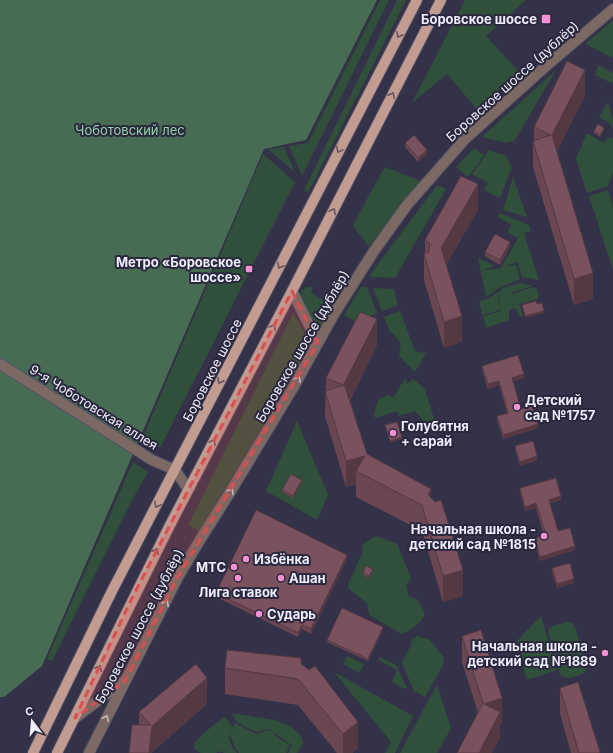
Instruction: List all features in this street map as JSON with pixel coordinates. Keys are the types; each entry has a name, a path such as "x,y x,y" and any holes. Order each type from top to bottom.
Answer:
{"main road":[{"name":"Боровское шоссе","path":"32,753 111,593 417,0"},
{"path":"57,753 133,596 292,291 441,0"}],"street":[{"name":"Боровское шоссе (дублёр)","path":"89,753 125,681 144,647 178,577 293,388 334,314 365,264 423,185 465,139 575,40 613,9"},
{"path":"292,291 318,343"},
{"name":"9-я Чоботовская аллея","path":"0,364 152,460 175,470"},
{"path":"175,470 188,489"},
{"path":"75,718 125,681"}],"highlighted area":[{"path":"292,291 318,343 178,577 125,681 75,718 133,596"}],"green space":[{"name":"Чоботовский лес","path":"0,0 377,0 306,140 264,149 42,666 4,697 0,697"},
{"path":"380,0 389,0 302,176 289,146 308,143"},
{"path":"397,0 406,0 308,193 304,190"},
{"path":"465,0 526,0 486,36 519,72 477,109 447,74 412,103"},
{"path":"613,20 613,58 585,44"},
{"path":"598,65 613,73 613,84 595,75"},
{"path":"556,70 515,140 507,143 482,137"},
{"path":"608,102 613,122 613,130 612,125 599,117"},
{"path":"587,133 604,143 608,138 613,138 613,172 608,186 587,193 576,159"},
{"path":"284,147 295,172 268,149"},
{"path":"474,148 484,155 468,177 456,167"},
{"path":"489,150 506,156 512,167 500,198 484,190 488,183 472,174"},
{"path":"263,154 295,182 160,448 143,437"},
{"path":"385,167 421,181 369,246 353,226"},
{"path":"513,177 527,217 503,210"},
{"path":"437,185 446,189 395,278 371,277 370,275"},
{"path":"608,190 613,207 613,270 589,196"},
{"path":"500,213 529,225 531,231 524,233 539,280 522,277 517,262 505,266 516,265 520,279 497,289 486,297 478,258 495,266 481,271 501,268 518,238 508,233 511,225 497,216"},
{"path":"520,283 533,286 513,292 510,297 512,294 534,287 537,289 539,296 537,299 517,305 520,305 523,316 520,316 515,308 509,310 509,320 486,328 483,316 501,311 499,297 502,288"},
{"path":"307,287 313,287 311,293 333,306 319,329 301,302 301,291"},
{"path":"361,287 367,287 377,313 356,322 344,315"},
{"path":"373,288 394,289 398,305 382,311"},
{"path":"501,290 498,297 501,310 482,315 479,301 489,298"},
{"path":"400,311 415,351 426,353 415,372 399,356 401,343 390,332 384,317"},
{"path":"293,313 312,345 199,531 188,525"},
{"path":"405,378 407,384 413,379 425,389 435,422 427,425 415,411 399,416 397,411 375,418 374,414 378,400 388,395 394,397"},
{"path":"297,421 328,495 317,520 266,491"},
{"path":"133,462 148,472 131,502 52,661 47,659"},
{"path":"376,536 397,544 411,578 406,586 409,597 417,599 425,613 424,617 416,626 402,634 369,615 367,603 349,589 348,584 363,552 362,545"},
{"path":"541,616 557,670 527,680 516,642"},
{"path":"571,622 575,627 587,668 584,673 574,677 565,678 560,674 548,631 552,626"},
{"path":"419,635 421,638 429,639 443,656 444,663 425,697 414,691 402,663 412,643 411,640"},
{"path":"347,656 364,664 359,673 343,664"},
{"path":"380,657 396,665 407,688 404,689 392,682 397,670 378,660"},
{"path":"334,672 413,716 395,753 385,753 391,742"},
{"path":"437,685 451,728 437,753 400,753"},
{"path":"231,713 275,720 291,727 301,736 303,743 297,753 288,753 292,745 268,729 256,732 238,723"},
{"path":"225,717 232,726 229,737 232,747 237,753 225,753 218,751 216,753 201,753 195,750 194,744 197,740 208,729"},
{"path":"235,723 256,734 268,730 290,745 286,753 239,753 236,750 229,733"}],"building":[{"path":"567,61 585,70 552,135 593,273 574,279 533,141 551,135 534,127"},
{"path":"598,124 604,128 600,135 594,131"},
{"path":"414,135 427,150 418,158 405,143"},
{"path":"461,176 478,184 441,248 462,316 444,322 424,254 429,252 430,243 425,240"},
{"path":"495,234 510,242 500,260 485,252"},
{"path":"536,301 537,304 542,303 544,311 525,316 522,305"},
{"path":"360,312 377,319 344,384 367,454 431,489 428,495 435,502 441,500 463,570 443,576 422,505 356,471 365,456 346,461 325,391 344,385 326,378"},
{"path":"518,355 524,374 512,378 521,409 532,406 538,424 503,435 497,416 508,413 499,381 488,384 482,366"},
{"name":"Голубятня + сарай","path":"397,422 402,437 390,441 385,425"},
{"path":"533,441 537,456 520,462 515,446"},
{"path":"291,474 302,480 293,496 282,490"},
{"path":"556,478 561,496 549,500 558,531 570,528 575,546 540,557 535,538 546,535 536,503 525,507 520,488"},
{"name":"Ашан","path":"256,510 347,555 311,629 302,625 298,633 216,593"},
{"path":"570,563 574,579 557,584 552,568"},
{"path":"366,566 373,569 369,576 363,573"},
{"path":"342,608 383,627 368,659 327,640"},
{"path":"481,630 502,698 484,704 500,712 479,753 457,753 483,703 462,636"},
{"path":"227,650 301,658 301,664 309,670 315,666 358,722 343,734 298,679 225,668"},
{"path":"196,664 207,678 152,726 149,753 129,753 132,725 151,725 139,712"},
{"path":"578,682 600,752 598,753 579,753 560,688"}],"place":[{"name":"Боровское шоссе","path":"546,19"},
{"name":"Метро «Боровское шоссе»","path":"249,269"},
{"name":"Детский сад №1757","path":"517,407"},
{"name":"Голубятня + сарай","path":"393,433"},
{"name":"Начальная школа - детский сад №1815","path":"544,536"},
{"name":"Избёнка","path":"246,559"},
{"name":"МТС","path":"234,567"},
{"name":"Лига ставок","path":"238,578"},
{"name":"Ашан","path":"281,578"},
{"name":"Сударь","path":"259,614"},
{"name":"Начальная школа - детский сад №1889","path":"605,653"}]}
